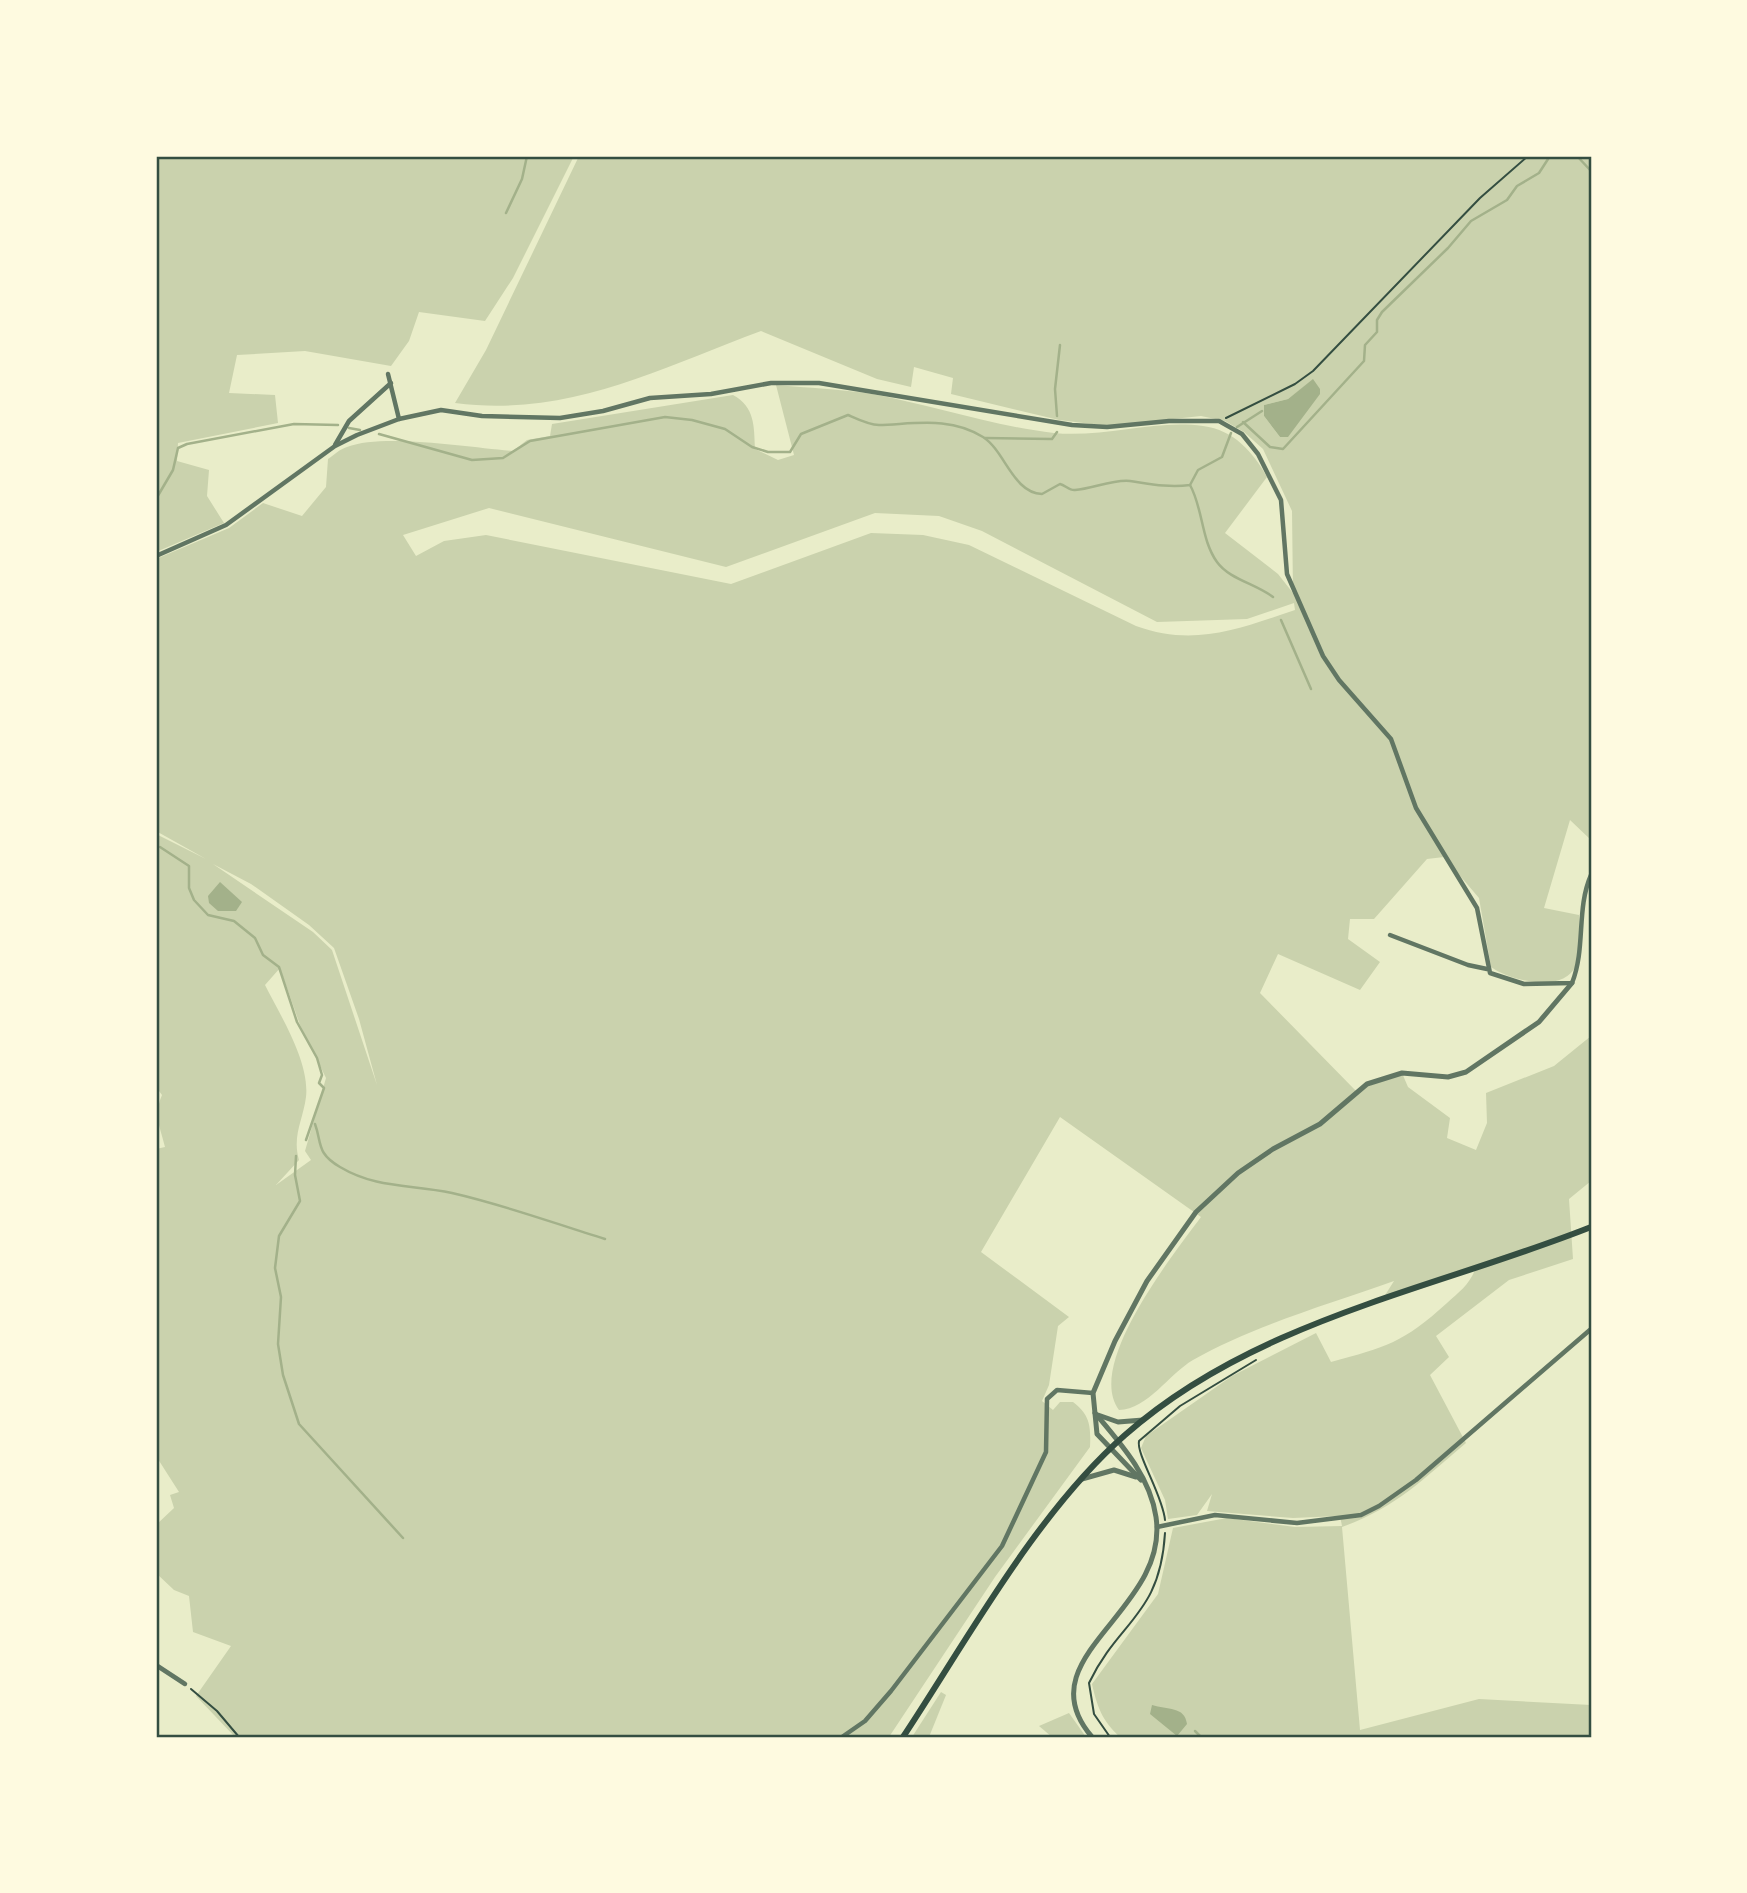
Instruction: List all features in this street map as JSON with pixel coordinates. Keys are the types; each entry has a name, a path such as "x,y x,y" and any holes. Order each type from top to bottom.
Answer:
{"main road":[{"path":"903,1737 1002,1586 1082,1479 1118,1441 1143,1420 1224,1366 1294,1332 1591,1227"}],"street":[{"path":"388,374 399,419"},
{"path":"156,556 226,525 334,446 399,419 441,410 482,416 560,418 603,411 650,398 711,394 781,382 869,389 1037,421 1072,425 1107,427 1169,421 1219,421 1242,434 1268,467 1282,508 1283,545 1290,581 1323,656 1339,680 1391,739 1407,791 1477,908 1487,969"},
{"path":"334,446 349,421 391,383"},
{"path":"1141,1480 1109,1450 1097,1434 1093,1393 1115,1340 1171,1245 1196,1212 1238,1173 1273,1149 1320,1124 1356,1091 1382,1077 1402,1073 1448,1077 1466,1072 1539,1022 1572,983 1580,965 1584,896 1591,875"},
{"path":"1390,935 1524,985 1572,983"},
{"path":"1157,1527 1215,1515 1297,1523 1361,1515 1416,1480 1591,1329"},
{"path":"842,1737 865,1721 891,1691 1002,1546 1046,1452 1044,1409 1047,1399 1057,1390 1093,1393"},
{"path":"1095,1413 1118,1422 1143,1420"},
{"path":"1091,1737 1081,1723 1073,1700 1076,1672 1146,1577 1154,1554 1157,1527 1152,1502 1136,1465 1095,1413"},
{"path":"1082,1479 1114,1470 1141,1480"},
{"path":"156,1665 185,1684"}],"path":[{"path":"1219,421 1295,384 1312,371 1480,198 1528,156"},
{"path":"185,1684 218,1711 239,1737"}],"shaded area":[{"path":"156,156 574,156 513,278 485,321 419,312 409,341 391,366 305,351 237,355 229,393 275,395 278,423 178,443 177,461 209,470 207,496 224,523 156,552"},
{"path":"579,156 1591,156 1591,840 1570,820 1544,908 1579,915 1578,960 1570,974 1561,980 1549,982 1511,977 1491,967 1479,898 1444,857 1427,859 1374,919 1350,919 1348,939 1380,962 1360,990 1278,954 1260,993 1356,1091 1402,1073 1408,1087 1450,1118 1447,1138 1476,1150 1487,1123 1486,1093 1554,1066 1591,1036 1591,1181 1569,1199 1573,1259 1509,1280 1436,1336 1449,1357 1430,1375 1466,1443 1394,1501 1342,1527 1360,1730 1479,1699 1591,1705 1591,1737 1120,1737 1114,1731 1101,1713 1092,1684 1158,1594 1173,1528 1227,1518 1295,1527 1342,1526 1340,1516 1293,1518 1207,1511 1212,1494 1197,1515 1168,1519 1165,1500 1141,1448 1146,1436 1232,1376 1316,1333 1331,1362 1393,1342 1418,1327 1447,1303 1466,1284 1475,1270 1382,1300 1394,1281 1266,1326 1193,1360 1139,1404 1119,1410 1112,1390 1114,1366 1123,1339 1154,1283 1201,1217 1060,1117 981,1252 1069,1317 1058,1326 1049,1385 1042,1401 1053,1410 1060,1402 1073,1402 1079,1407 1088,1422 1090,1447 995,1577 889,1737 235,1737 196,1696 231,1646 193,1632 189,1596 174,1590 156,1573 156,1525 174,1508 170,1495 179,1492 156,1456 156,1149 165,1147 158,1115 162,1095 156,1087 156,905 159,901 156,898 156,834 206,859 156,831 156,559 229,528 263,503 302,516 326,487 328,459 344,448 363,443 405,441 513,451 527,440 550,436 552,424 733,395 746,405 752,418 755,449 778,460 794,455 776,385 872,394 1054,433 1092,433 1185,424 1224,432 1249,451 1267,477 1225,533 1278,574 1293,593 1292,511 1263,449 1244,432 1225,421 1201,416 1108,426 1059,420 951,394 953,378 914,367 911,387 877,379 761,331 649,374 574,397 496,406 455,403 486,350","holes":["1313,380 1280,437 1264,416 1264,405 1288,399","489,508 726,567 875,513 939,516 982,531 1157,622 1247,619 1294,603 1295,610 1216,633 1177,635 1157,632 1136,626 969,545 923,535 871,533 731,584 486,535 444,541 416,556 403,535","213,864 251,884 309,925 334,948 359,1019 377,1085 332,950 313,932","280,968 300,1025 326,1078 305,1151 311,1160 276,1185 299,1160 297,1136 306,1097 306,1083 293,1039 265,985"]},
{"path":"1313,379 1320,389 1320,394 1288,437 1280,437 1264,416 1264,405 1288,399"},
{"path":"220,882 242,902 236,911 218,911 209,903 208,896"},
{"path":"941,1692 946,1695 929,1737 912,1737"},
{"path":"1152,1705 1183,1714 1187,1724 1177,1736 1150,1714"},
{"path":"1069,1713 1086,1737 1052,1737 1039,1726"}],"waterway":[{"path":"506,213 522,179 527,156"},
{"path":"1243,422 1270,447 1283,449 1364,361 1365,345 1377,332 1377,320 1382,312 1448,248 1471,221 1507,200 1517,186 1539,173 1550,156"},
{"path":"1577,156 1591,171"},
{"path":"1057,416 1055,389 1060,345"},
{"path":"1237,427 1262,411"},
{"path":"379,434 472,460 503,458 530,441 665,417 692,420 725,429 752,447 768,452 790,452 801,434 848,415 875,425 945,424 970,430 991,443 1024,487 1042,494 1060,484 1073,490 1123,481 1167,486 1190,485 1198,470 1222,457 1231,433"},
{"path":"156,499 173,470 178,448 187,444 294,424 338,425"},
{"path":"349,428 360,430"},
{"path":"985,438 1052,439 1057,432"},
{"path":"1190,485 1208,544 1217,562 1228,573 1273,597"},
{"path":"1281,620 1311,689"},
{"path":"160,847 189,866 189,888 194,900 208,915 234,921 255,938 263,955 279,967 297,1022 317,1058 322,1075 319,1083 324,1088 306,1140"},
{"path":"315,1124 323,1152 332,1162 354,1174 381,1183 437,1190 472,1198 605,1239"},
{"path":"296,1156 295,1175 300,1201 279,1236 275,1268 281,1297 278,1344 283,1375 299,1424 403,1538"},
{"path":"1195,1731 1201,1737"}]}
